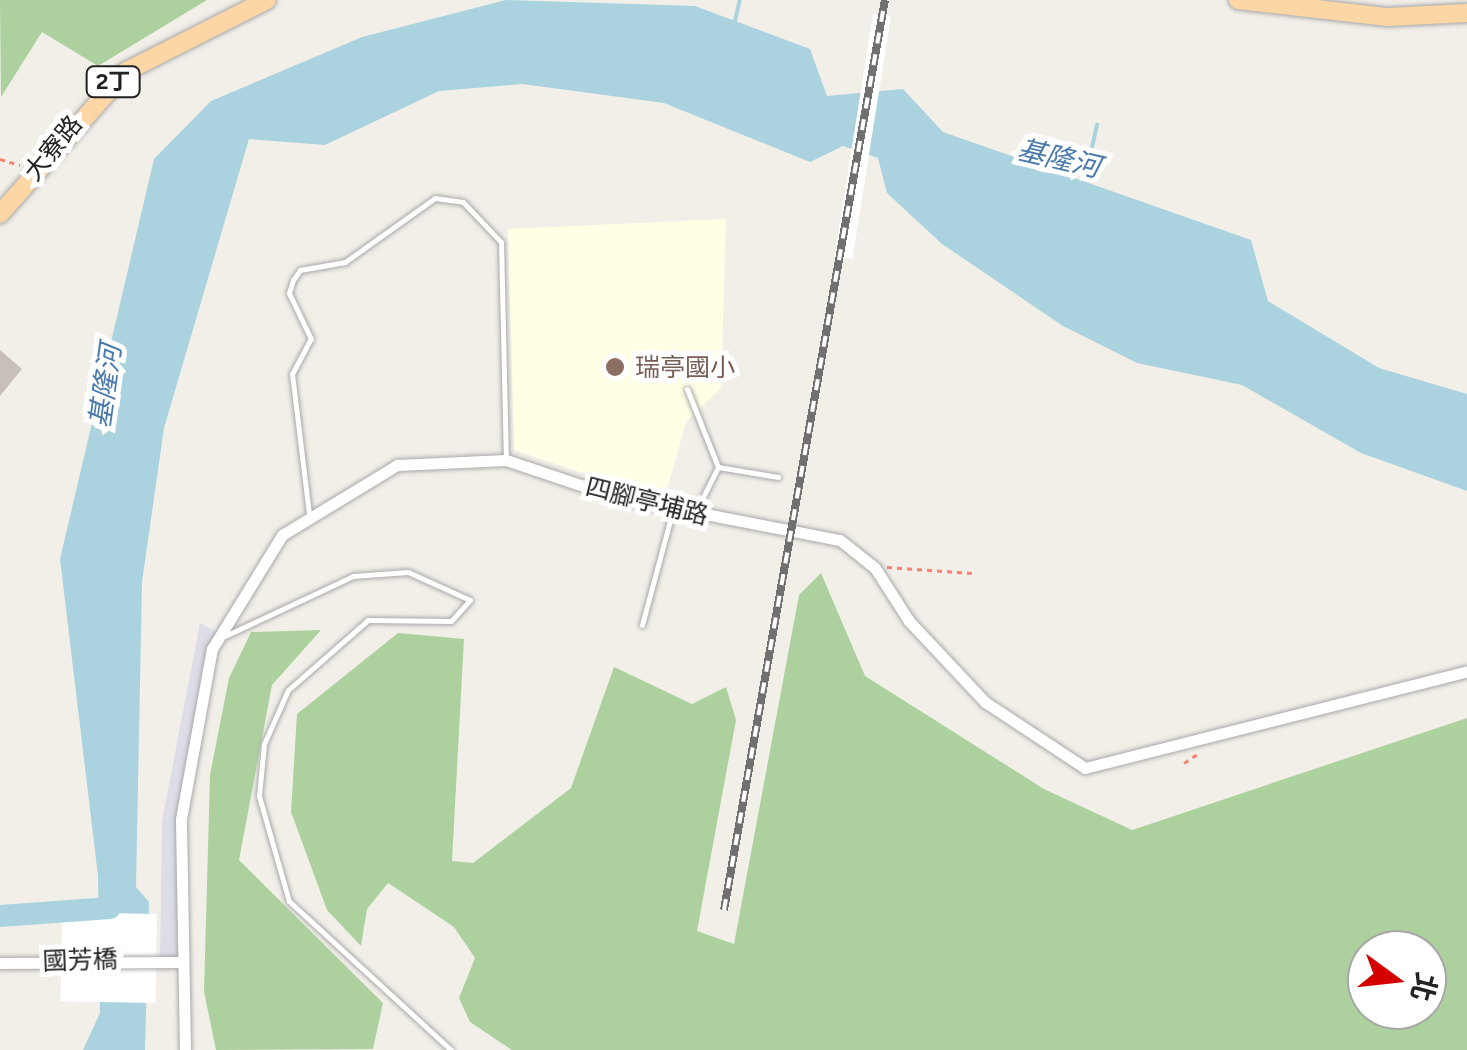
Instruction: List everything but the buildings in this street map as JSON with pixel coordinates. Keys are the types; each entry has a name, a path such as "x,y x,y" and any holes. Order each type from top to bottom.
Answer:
{"main road":[{"name":"大寮路","path":"0,214 125,72 267,0"},
{"path":"1238,0 1388,17 1467,13"}],"street":[{"name":"四腳亭埔路","path":"185,1050 178,962 182,818 212,648 237,596 308,514 397,465 506,460 673,509 840,540 876,568 909,621 985,702 1085,768 1467,670"},
{"name":"國芳橋","path":"0,963 160,957 178,962"}],"lane":[{"path":"308,514 292,374 310,339 289,292 293,280 300,270 345,262 435,198 463,202 501,242 506,460"},
{"path":"687,389 718,468 695,514"},
{"path":"718,468 778,477"},
{"path":"642,625 673,509"},
{"path":"212,648 287,600 353,576 408,572 465,592 468,609 451,621 368,620 288,690 264,744 259,796 289,901 451,1050"}],"path":[{"path":"0,158 36,169"},
{"path":"876,568 972,574"}],"shaded area":[{"name":"瑞亭國小","path":"726,219 721,388 686,422 664,500 514,450 508,229"},
{"path":"200,623 218,633 189,755 178,962 160,957 162,821"}],"green space":[{"path":"0,0 207,0 98,66 42,32 1,97"},
{"path":"821,573 865,676 1044,789 1132,830 1467,718 1467,1050 512,1050 470,1022 459,998 475,958 454,927 388,883 367,909 361,946 327,910 291,812 297,714 398,633 464,639 452,861 473,863 571,788 614,667 692,704 726,687 736,720 697,931 734,944 799,595"},
{"path":"321,630 272,685 239,860 383,1003 373,1049 216,1050 204,992 210,775 229,678 251,632"}],"water":[{"name":"基隆河","path":"506,0 695,6 810,49 827,96 903,89 943,132 1251,240 1268,301 1379,368 1467,394 1467,491 1361,453 1242,385 1137,363 1063,326 942,244 887,193 878,158 843,146 810,162 664,103 522,84 439,91 325,145 249,139 164,428 142,582 136,887 149,902 145,1050 83,1050 100,1013 98,876 60,559 154,159 211,101 362,37"}],"pier":[{"path":"873,14 891,17 852,259 835,256"},
{"path":"62,912 157,914 155,1003 60,1001"}],"waterway":[{"path":"734,25 740,0"},
{"name":"基隆河","path":"1083,189 1097,125"},
{"path":"0,916 110,908"}],"railway":[{"path":"724,910 885,0"}],"place":[{"name":"瑞亭國小","path":"615,367"}]}
